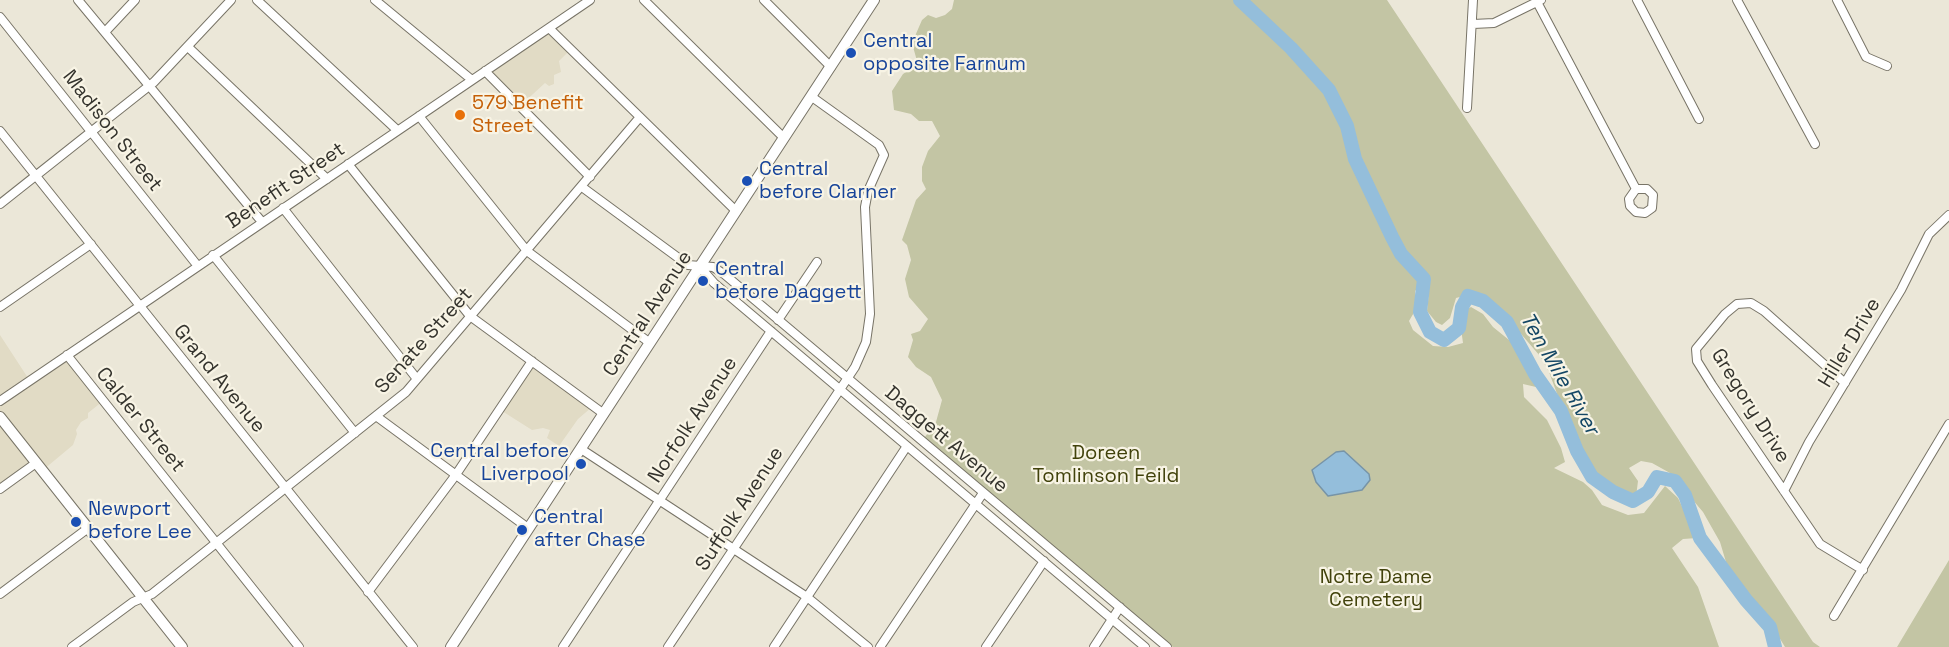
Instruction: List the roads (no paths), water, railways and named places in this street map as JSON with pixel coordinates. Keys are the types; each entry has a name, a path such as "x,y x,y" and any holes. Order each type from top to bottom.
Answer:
{"main road":[{"name":"Central Avenue","path":"451,647 874,0"},
{"path":"0,417 182,647"}],"street":[{"path":"78,0 262,222"},
{"path":"105,32 135,0"},
{"path":"0,204 149,87 231,0"},
{"path":"258,0 397,130"},
{"path":"375,0 471,80"},
{"name":"Benefit Street","path":"0,401 590,0"},
{"path":"644,0 784,138"},
{"path":"764,0 831,67"},
{"path":"1467,108 1473,0"},
{"path":"1637,0 1699,119"},
{"path":"1737,0 1815,144"},
{"path":"1837,0 1866,57 1887,66"},
{"path":"1473,24 1494,23 1539,1 1636,189"},
{"name":"Madison Street","path":"0,17 197,265"},
{"path":"549,28 736,211"},
{"path":"188,47 327,179"},
{"path":"485,71 590,177"},
{"name":"Suffolk Avenue","path":"668,647 861,356 870,326 865,207 868,190 884,155 879,145 812,97"},
{"path":"419,116 527,251 650,343"},
{"name":"Senate Street","path":"72,647 133,602 144,598 286,489 355,434 417,379 640,117"},
{"name":"Grand Avenue","path":"0,131 413,647"},
{"path":"348,164 470,316 604,414"},
{"name":"Daggett Avenue","path":"582,187 688,265 718,270 1167,647"},
{"path":"283,208 417,379"},
{"name":"Hiller Drive","path":"1784,491 1901,290 1929,234 1949,215"},
{"path":"0,307 91,244"},
{"path":"213,255 355,434"},
{"path":"778,320 817,262"},
{"name":"Daggett Avenue","path":"700,267 714,283 1145,647"},
{"name":"Gregory Drive","path":"1845,383 1764,311 1751,303 1737,304 1725,314 1696,349 1698,361 1712,385 1820,544 1863,570"},
{"name":"Norfolk Avenue","path":"562,647 771,331"},
{"name":"Calder Street","path":"67,355 299,647"},
{"path":"368,592 455,476 532,361"},
{"path":"376,416 528,528"},
{"path":"1834,616 1949,424"},
{"path":"774,647 907,446"},
{"path":"581,449 807,597 837,619 868,647"},
{"path":"0,489 36,463"},
{"path":"880,647 983,493"},
{"path":"0,594 87,529"},
{"path":"986,647 1044,561"},
{"path":"1094,647 1120,607"}],"water":[{"path":"1344,451 1369,474 1370,480 1362,490 1328,496 1316,482 1312,470 1336,452"}],"waterway":[{"name":"Ten Mile River","path":"1240,0 1291,48 1329,90 1347,126 1355,159 1392,237 1401,254 1424,279 1420,312 1430,332 1444,340 1459,328 1462,307 1468,296 1483,301 1507,322 1535,374 1561,411 1577,451 1592,477 1613,492 1633,501 1648,492 1657,477 1675,481 1685,495 1700,538 1746,600 1770,627 1775,647"}],"place":[{"name":"Central opposite Farnum","path":"851,53"},
{"name":"579 Benefit Street","path":"460,115"},
{"name":"Central before Clarner","path":"747,181"},
{"name":"Central before Daggett","path":"703,281"},
{"name":"Central before Liverpool","path":"581,464"},
{"name":"Newport before Lee","path":"76,522"},
{"name":"Central after Chase","path":"522,530"}],"park label":[{"name":"Doreen Tomlinson Feild","path":"1106,466"},
{"name":"Notre Dame Cemetery","path":"1376,590"}]}
